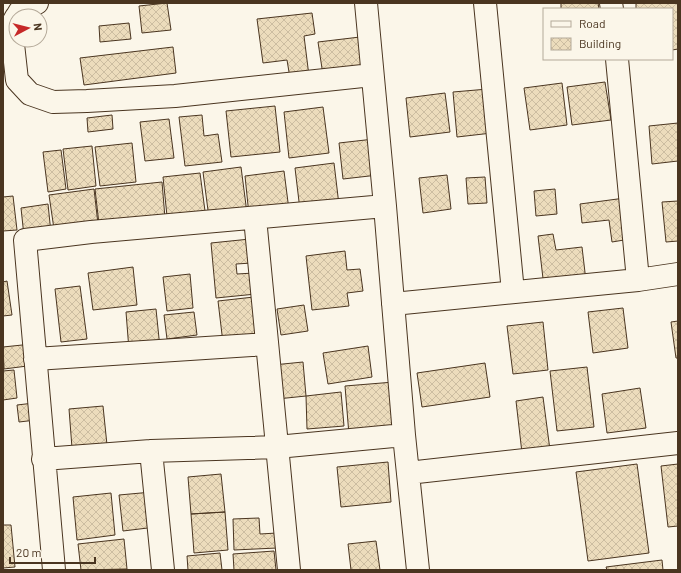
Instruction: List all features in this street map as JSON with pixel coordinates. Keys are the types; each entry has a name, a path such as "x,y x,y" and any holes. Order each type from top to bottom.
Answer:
{"street":[{"path":"26,8 37,3"},
{"path":"366,3 394,304 404,435 418,570"},
{"path":"485,3 513,292"},
{"path":"13,48 17,80 30,94 53,102 175,96 372,75"},
{"path":"616,60 638,280"},
{"path":"54,570 43,459 25,240 91,232 385,206"},
{"path":"255,218 289,570"},
{"path":"394,304 638,280 678,274"},
{"path":"35,360 267,344"},
{"path":"43,459 151,451 277,447 404,435"},
{"path":"408,473 678,443"},
{"path":"151,451 163,570"}],"building":[{"path":"167,3 171,30 142,33 139,6"},
{"path":"561,3 598,3 599,8 561,8"},
{"path":"636,3 678,3 678,49 673,50 673,8 636,8"},
{"path":"312,13 315,34 304,36 309,76 290,78 287,60 263,63 257,19"},
{"path":"129,23 131,39 100,42 99,26"},
{"path":"360,37 364,70 323,75 318,42"},
{"path":"173,47 176,73 84,85 80,58"},
{"path":"605,82 611,120 572,125 567,87"},
{"path":"562,83 567,125 530,130 524,88"},
{"path":"488,89 492,133 457,137 453,92"},
{"path":"445,93 450,132 410,137 406,98"},
{"path":"275,106 280,152 231,157 226,111"},
{"path":"323,107 329,153 289,158 284,112"},
{"path":"112,115 113,129 88,132 87,118"},
{"path":"202,115 204,136 218,134 222,162 185,166 179,117"},
{"path":"169,119 174,158 145,161 140,122"},
{"path":"678,123 678,161 652,164 649,126"},
{"path":"374,139 378,175 343,179 339,143"},
{"path":"132,143 136,182 100,186 95,147"},
{"path":"92,146 96,186 68,190 63,149"},
{"path":"61,150 66,189 48,192 43,152"},
{"path":"334,163 339,205 300,210 295,168"},
{"path":"241,167 247,213 209,218 203,172"},
{"path":"284,171 289,210 249,215 245,176"},
{"path":"200,173 205,211 167,216 163,177"},
{"path":"447,175 451,209 423,213 419,178"},
{"path":"485,177 487,203 468,204 466,178"},
{"path":"162,182 165,218 99,224 95,189"},
{"path":"94,189 98,224 54,229 49,195"},
{"path":"555,189 557,214 536,216 534,191"},
{"path":"13,196 17,230 3,231 3,197"},
{"path":"625,198 630,239 612,242 609,220 582,223 580,204"},
{"path":"678,201 678,241 666,242 662,202"},
{"path":"48,204 51,233 24,236 21,208"},
{"path":"553,234 556,250 582,247 586,281 544,287 538,236"},
{"path":"250,239 252,263 236,264 237,274 254,273 256,294 216,298 211,243"},
{"path":"345,251 347,270 360,269 363,291 347,293 349,306 312,310 306,256"},
{"path":"133,267 137,305 93,310 88,273"},
{"path":"190,274 193,308 167,311 163,277"},
{"path":"7,281 12,315 3,316 3,282"},
{"path":"80,286 87,339 61,342 55,289"},
{"path":"254,297 260,339 223,343 218,301"},
{"path":"304,305 308,331 281,335 277,309"},
{"path":"623,308 628,348 593,353 588,312"},
{"path":"156,309 160,348 129,350 126,312"},
{"path":"194,312 197,335 167,339 164,315"},
{"path":"678,321 678,358 676,358 671,322"},
{"path":"543,322 548,370 513,374 507,326"},
{"path":"32,344 35,365 4,369 3,347"},
{"path":"368,346 372,377 328,384 323,353"},
{"path":"303,362 306,396 277,399 273,365"},
{"path":"485,363 490,397 422,407 417,373"},
{"path":"587,367 594,427 557,431 550,371"},
{"path":"14,370 17,398 3,400 3,371"},
{"path":"394,382 398,430 349,435 345,386"},
{"path":"640,388 646,428 607,433 602,394"},
{"path":"341,392 344,426 307,429 306,396"},
{"path":"543,397 550,450 522,453 516,401"},
{"path":"34,403 36,420 19,422 17,405"},
{"path":"103,406 107,445 72,448 69,409"},
{"path":"388,462 391,502 341,507 337,467"},
{"path":"637,464 649,553 588,561 576,472"},
{"path":"678,464 678,526 668,527 661,466"},
{"path":"221,474 225,512 191,514 188,477"},
{"path":"152,492 156,527 123,531 119,495"},
{"path":"111,493 115,535 77,540 73,497"},
{"path":"225,512 228,550 194,553 191,514"},
{"path":"259,518 260,534 277,533 277,548 234,550 233,519"},
{"path":"3,525 11,525 15,567 3,568"},
{"path":"124,539 127,569 81,570 78,544"},
{"path":"376,541 380,570 351,570 348,544"},
{"path":"274,551 276,570 234,570 233,554"},
{"path":"220,553 222,570 188,570 187,556"},
{"path":"662,560 663,570 607,570 606,567"}]}
